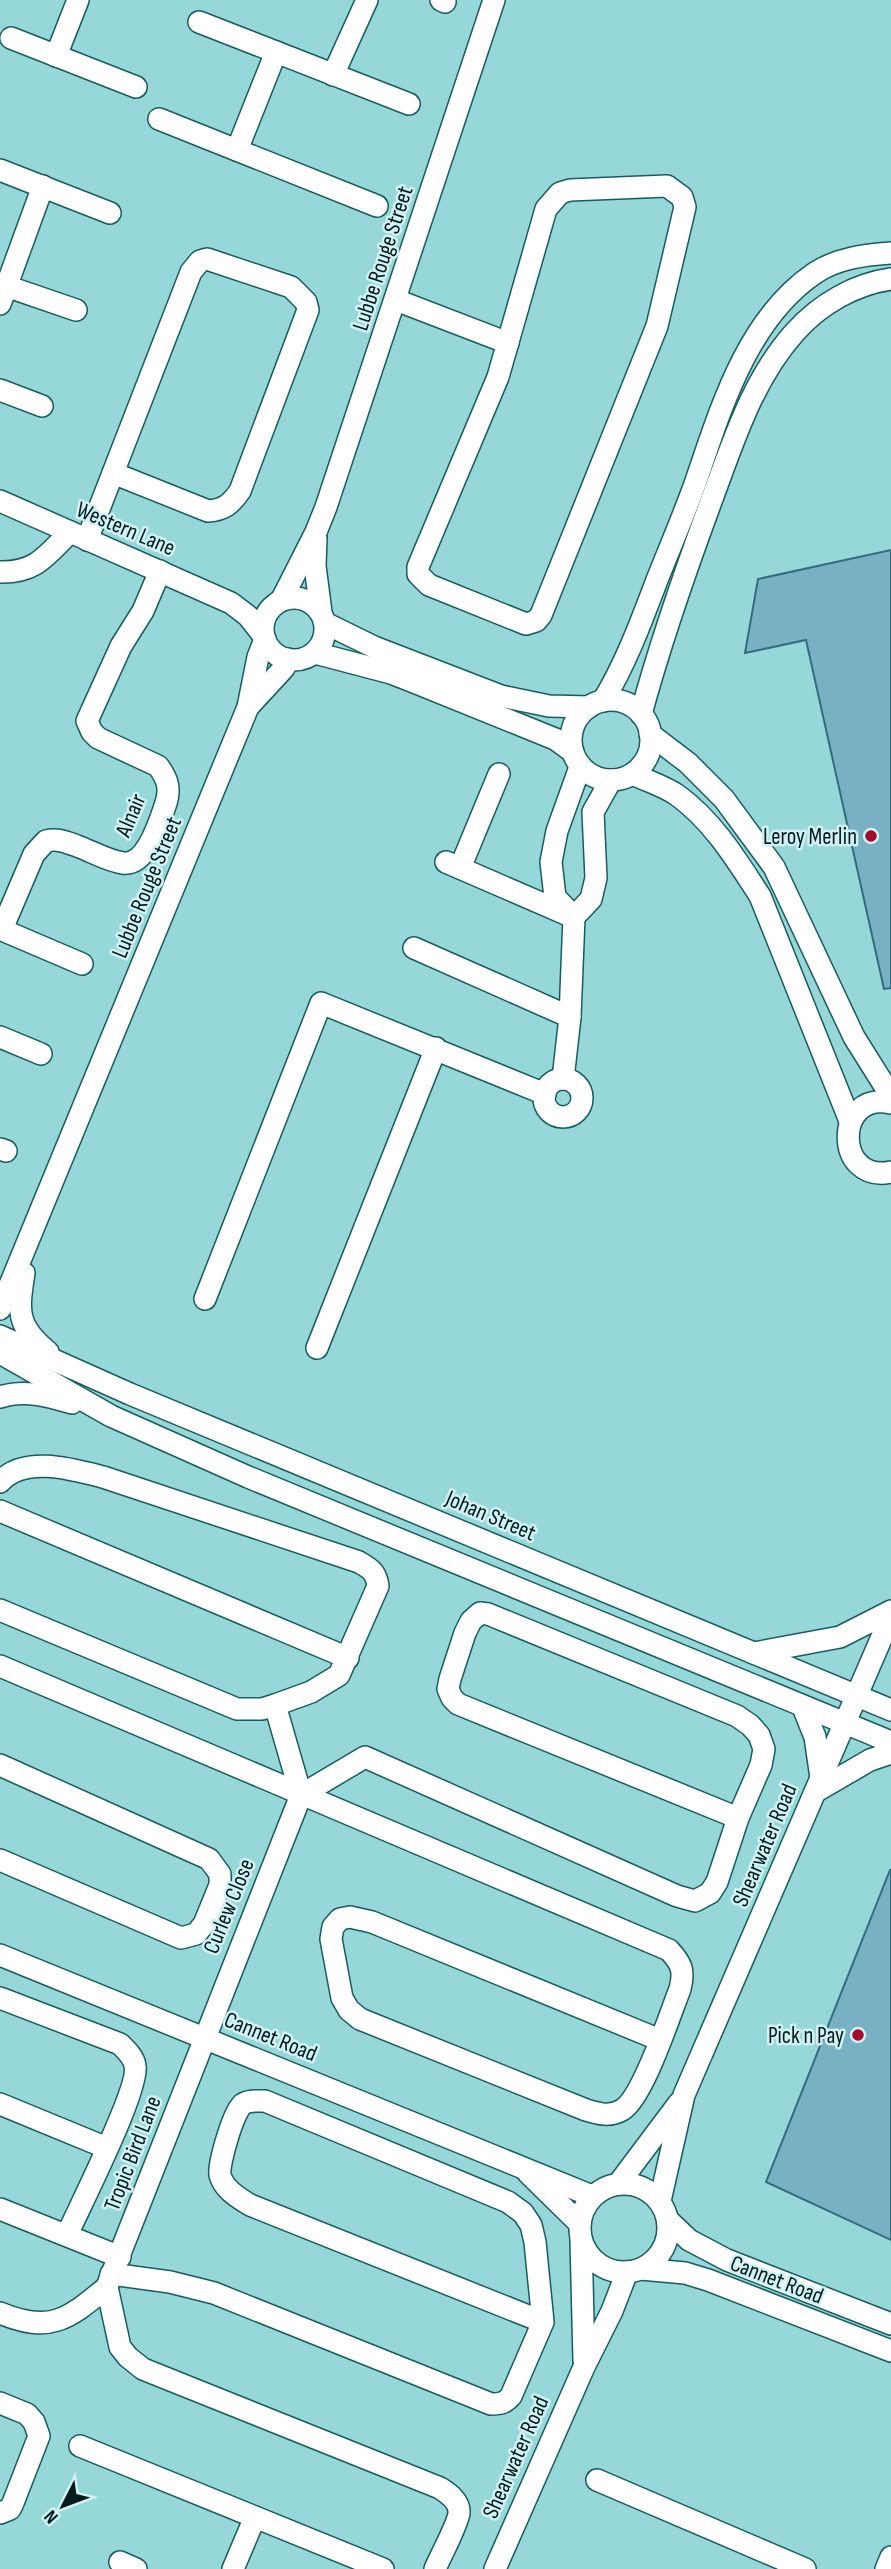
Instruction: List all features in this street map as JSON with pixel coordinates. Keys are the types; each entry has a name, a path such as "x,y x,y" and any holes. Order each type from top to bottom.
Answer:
{"street":[{"path":"56,56 78,0"},
{"path":"333,75 367,0"},
{"name":"Lubbe Rouge Street","path":"278,602 316,532 396,300 494,0"},
{"path":"199,22 409,104"},
{"path":"11,38 136,87"},
{"path":"237,150 276,52"},
{"path":"159,120 377,206"},
{"path":"0,170 110,213"},
{"path":"44,186 2,291 76,310"},
{"path":"667,186 682,197 685,207 683,225 657,327 541,615 536,621 526,624 429,586 418,574 418,567 498,377 509,343 546,209 560,193 570,190 667,186"},
{"path":"574,917 555,897 551,862 577,759 571,735 574,724 596,704 623,668 744,355 792,293 816,273 857,256 891,253"},
{"path":"0,572 36,566 79,536 113,473 195,265 207,259 215,260 291,287 299,293 306,302 306,320 240,491 232,502 220,510 208,511 113,473"},
{"path":"640,714 696,542 744,411 762,379 790,338 807,321 857,287 891,279"},
{"path":"396,300 509,343"},
{"path":"0,390 43,406"},
{"name":"Western Lane","path":"0,501 231,603 248,616 264,637"},
{"name":"Lubbe Rouge Street","path":"316,532 315,566 323,618"},
{"name":"Alnair","path":"1,929 34,854 46,841 61,840 122,863 139,859 145,852 166,803 169,784 165,774 158,766 98,738 92,732 88,721 121,646 143,611 160,571"},
{"path":"293,597 314,604 323,618 325,634 315,653 306,658 288,659 274,653 264,637 263,624 266,614 278,602 293,597"},
{"name":"Western Lane","path":"231,603 278,602"},
{"path":"323,618 374,647 501,696 549,706 622,702 640,714 650,734 688,763 724,799 774,866 853,1037 891,1096"},
{"name":"Lubbe Rouge Street","path":"0,1309 248,706 264,637"},
{"path":"315,653 403,677 555,739 600,779 622,779 633,774 647,757 650,734"},
{"name":"Lubbe Rouge Street","path":"248,706 284,668 288,659"},
{"path":"499,774 453,865 574,917"},
{"path":"633,774 676,794 703,817 739,863 760,896 850,1121 847,1142 856,1161 874,1172 889,1176"},
{"path":"563,1079 570,1017 574,917 591,900 596,878 593,812 611,780"},
{"path":"1,929 82,964"},
{"path":"414,948 570,1017"},
{"path":"205,1299 321,1003 545,1094"},
{"path":"0,1037 41,1054"},
{"path":"317,1348 436,1048"},
{"path":"563,1079 575,1083 581,1093 580,1105 573,1114 561,1116 555,1115 547,1106 545,1094 552,1083 563,1079"},
{"name":"Lubbe Rouge Street","path":"0,1326 91,1107 92,1088"},
{"path":"850,1121 865,1106 875,1102 891,1103"},
{"name":"Johan Street","path":"25,1271 19,1303 25,1329 39,1344 71,1369"},
{"name":"Johan Street","path":"0,1336 71,1369 891,1710"},
{"path":"0,1353 111,1416 248,1477 891,1742"},
{"path":"0,1397 13,1393 35,1394 111,1416"},
{"path":"0,1482 20,1469 65,1468 103,1477 359,1562 372,1569 377,1576 378,1586 339,1675 327,1684 262,1709 237,1709 0,1610"},
{"path":"0,1511 348,1658"},
{"path":"301,1795 365,1757 677,1896 695,1901 709,1894 717,1882 738,1818 761,1765 764,1749 759,1735 737,1716 488,1614 481,1614 471,1621 465,1633 448,1689 458,1704 738,1818"},
{"path":"754,1653 840,1637 891,1614"},
{"name":"Shearwater Road","path":"620,2183 684,2095 891,1614"},
{"path":"0,1666 668,1950 681,1962 684,1973 660,2040 638,2092 625,2109 613,2114 586,2110 360,2019 349,2010 342,1998 331,1939 333,1927 340,1919 349,1917 372,1922 660,2040"},
{"path":"275,1705 301,1795"},
{"path":"803,1707 815,1737 818,1785 891,1753"},
{"path":"0,1765 209,1859 220,1874 220,1885 204,1924 196,1934 181,1938 0,1860"},
{"name":"Curlew Close","path":"204,2036 301,1795"},
{"name":"Cannet Road","path":"0,1955 592,2196"},
{"path":"0,1998 120,2044 128,2052 135,2066 134,2082 67,2235"},
{"name":"Tropic Bird Lane","path":"113,2273 204,2036"},
{"name":"Shearwater Road","path":"664,2210 684,2095"},
{"path":"0,2208 67,2235 113,2273 170,2282 214,2293 491,2404 500,2404 511,2396 543,2322 535,2242 531,2225 523,2213 508,2202 265,2101 243,2104 236,2112 220,2174 225,2186 236,2197 250,2205 543,2322"},
{"path":"0,2104 107,2148"},
{"name":"Cannet Road","path":"522,2167 580,2232"},
{"path":"620,2183 642,2187 664,2210 668,2235 663,2249 654,2261 634,2271 612,2271 598,2264 588,2254 580,2232 582,2213 592,2196 600,2189 620,2183"},
{"name":"Cannet Road","path":"664,2210 690,2240 727,2260 891,2324"},
{"name":"Shearwater Road","path":"580,2232 584,2367"},
{"name":"Shearwater Road","path":"495,2569 584,2367 634,2271"},
{"name":"Cannet Road","path":"634,2271 685,2273 708,2280 891,2351"},
{"path":"0,2313 34,2323 68,2318 113,2273"},
{"path":"113,2273 120,2347 143,2369 450,2494 459,2512 435,2569"},
{"path":"0,2403 27,2414 34,2422 39,2436 10,2509 0,2513"},
{"path":"80,2446 383,2569"},
{"path":"597,2480 805,2569"},
{"path":"233,2569 255,2517"},
{"path":"886,2569 891,2557"}],"building":[{"name":"Leroy Merlin","path":"891,550 891,988 884,989 806,640 745,653 758,579"},
{"name":"Pick n Pay","path":"891,1870 891,2240 766,2182"}],"place":[{"name":"Leroy Merlin","path":"871,836"},
{"name":"Pick n Pay","path":"858,2035"}]}
